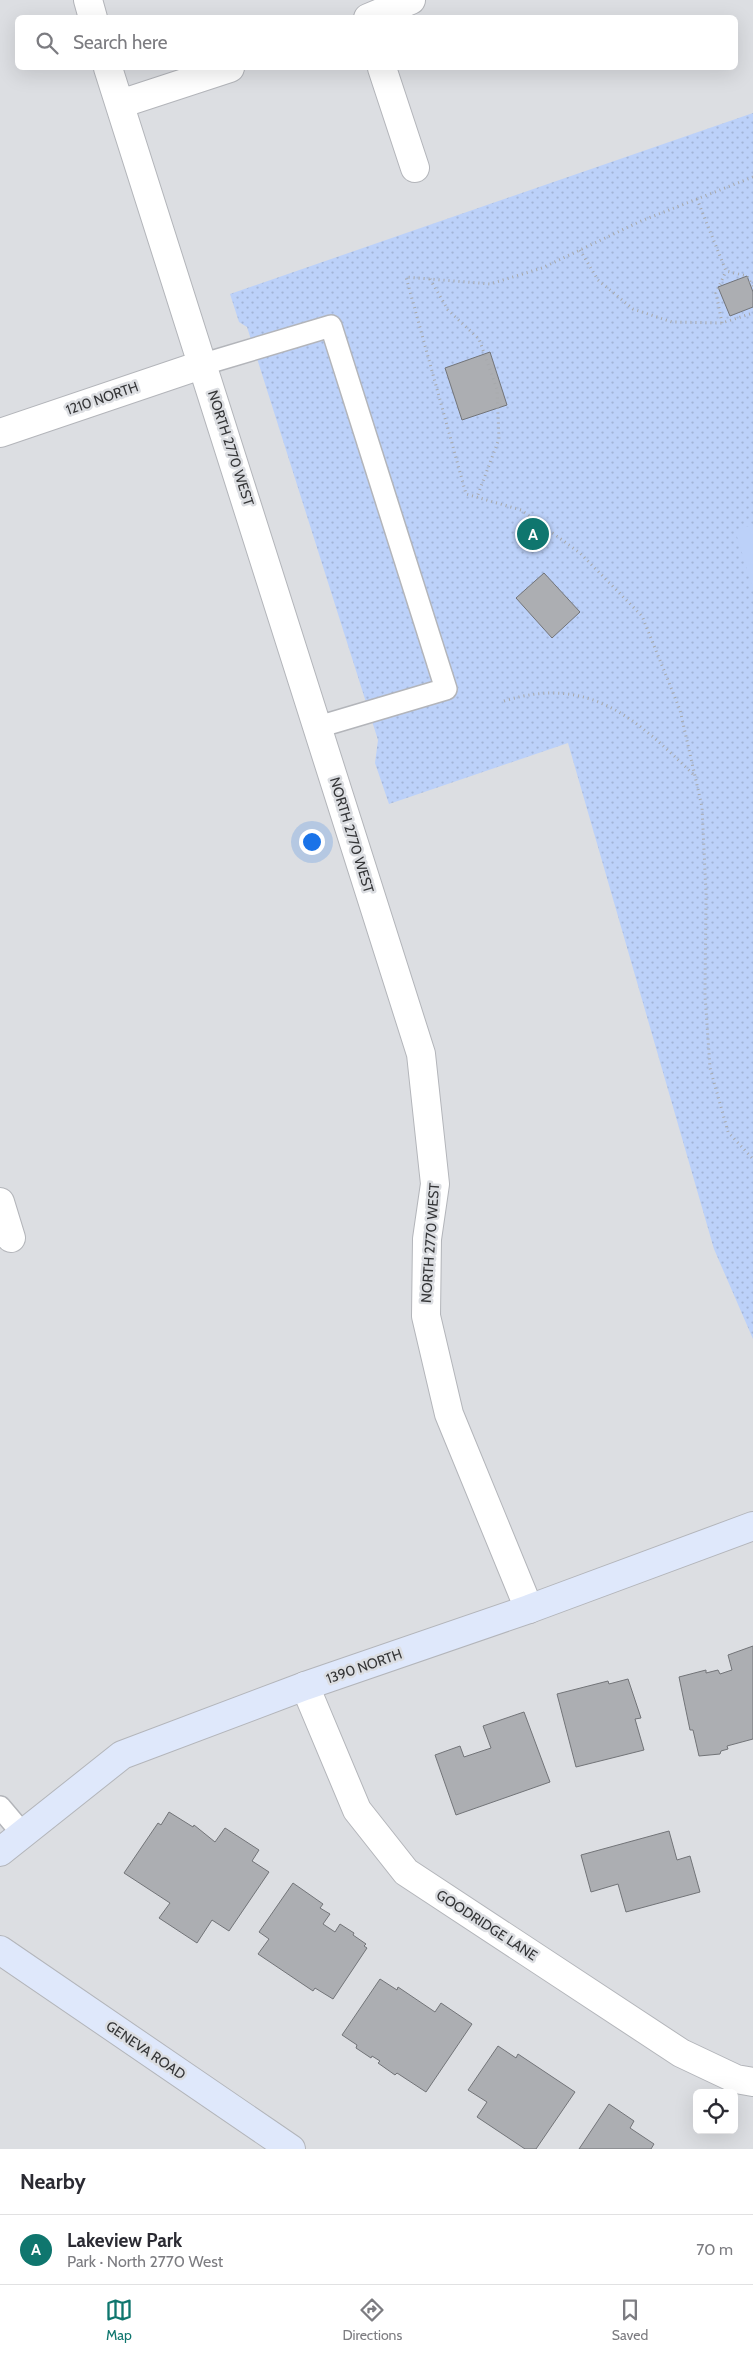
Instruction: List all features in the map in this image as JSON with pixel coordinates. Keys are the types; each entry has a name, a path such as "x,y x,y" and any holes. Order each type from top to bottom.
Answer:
{"street":[{"path":"88,0 92,15"},
{"path":"361,0 366,15"},
{"path":"374,15 411,0"},
{"name":"NORTH 2770 WEST","path":"109,70 204,364 421,1054 435,1184 427,1239 426,1316 449,1414 529,1610"},
{"path":"120,104 224,70"},
{"path":"383,70 415,168"},
{"name":"1210 NORTH","path":"0,433 204,364"},
{"path":"0,1202 11,1238"},
{"name":"1390 NORTH","path":"0,1852 122,1754 305,1686 529,1610 753,1526"},
{"name":"GOODRIDGE LANE","path":"305,1686 357,1810 406,1872 681,2053 736,2079 753,2082"},
{"name":"GENEVA ROAD","path":"0,1950 291,2149"}],"lane":[{"path":"204,364 331,326 446,689 318,727"},
{"path":"0,1807 22,1833"}],"path":[{"path":"753,178 641,221 542,268 490,284 406,277 466,494 521,510 580,553 642,616 680,710 702,807 706,893 705,995 710,1068 728,1132 753,1159"},
{"path":"697,199 726,271 716,293 722,323"},
{"path":"580,250 598,280 633,309 672,322 722,323 753,313"},
{"path":"726,271 744,275 753,287"},
{"path":"430,279 448,310 479,339 497,389 499,439 476,497"},
{"path":"504,701 527,694 558,692 587,698 614,708 637,722 696,777"}],"shaded area":[{"path":"753,113 753,1339 714,1249 568,743 389,804 375,763 378,740 247,327 239,322 230,294"},
{"path":"753,525 753,589 735,530"}],"building":[{"path":"747,276 753,292 753,307 730,316 718,287"},
{"path":"490,352 507,405 462,420 445,368"},
{"path":"544,573 580,612 552,638 516,598"},
{"path":"753,1646 753,1739 727,1746 728,1749 721,1751 720,1754 699,1756 693,1730 690,1730 679,1677 706,1670 706,1673 718,1670 720,1674 732,1670 728,1655"},
{"path":"628,1679 641,1718 635,1719 644,1750 576,1767 557,1694 608,1681 609,1684"},
{"path":"524,1712 550,1782 456,1815 435,1755 460,1746 464,1757 491,1748 483,1726"},
{"path":"169,1812 193,1827 194,1825 215,1842 225,1828 259,1850 252,1861 269,1872 229,1931 212,1920 197,1943 159,1918 170,1903 124,1873 158,1823 161,1825"},
{"path":"669,1831 677,1860 690,1856 700,1892 626,1912 618,1884 591,1892 581,1855"},
{"path":"293,1883 323,1904 320,1908 330,1914 323,1924 335,1932 340,1924 366,1944 364,1946 367,1948 333,1999 315,1988 313,1991 258,1954 269,1939 259,1932"},
{"path":"380,1979 397,1990 398,1987 435,2012 441,2003 472,2024 426,2092 397,2073 395,2075 378,2063 380,2061 372,2056 371,2058 356,2048 357,2045 342,2035"},
{"path":"498,2046 516,2058 518,2054 575,2092 536,2149 525,2149 477,2117 487,2102 468,2090"},
{"path":"609,2104 634,2121 630,2128 654,2144 651,2149 579,2149"}],"place":[{"name":"Lakeview Park","path":"533,534"}]}
